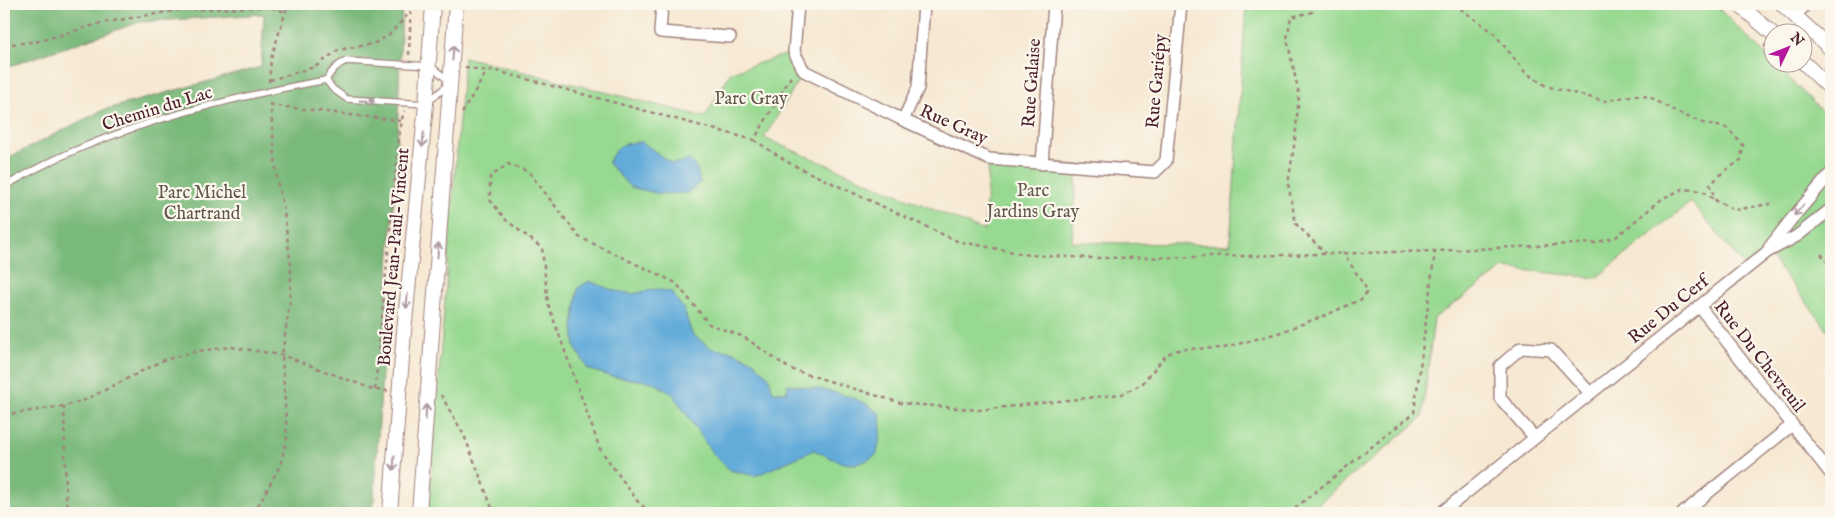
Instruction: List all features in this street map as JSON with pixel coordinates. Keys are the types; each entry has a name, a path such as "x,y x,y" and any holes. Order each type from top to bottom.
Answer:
{"street":[{"name":"Boulevard Jean-Paul-Vincent","path":"390,513 419,104 430,66 433,4"},
{"path":"419,513 456,4"},
{"path":"662,4 660,32 730,37"},
{"path":"798,4 794,52 799,63"},
{"path":"903,120 918,88 924,4"},
{"name":"Rue Galaise","path":"1042,164 1054,4"},
{"name":"Rue Gariépy","path":"1166,161 1181,4"},
{"path":"1738,4 1762,24"},
{"path":"1782,4 1831,49"},
{"name":"Rue Gray","path":"799,63 804,71 903,120 989,159 1155,172 1166,161"},
{"path":"1812,71 1831,89"},
{"name":"Rue Du Cerf","path":"1767,252 1790,221 1831,173"},
{"name":"Rue Du Cerf","path":"1441,513 1767,252 1797,236 1831,209"},
{"name":"Rue Du Chevreuil","path":"1699,306 1831,474"},
{"path":"1535,438 1500,398 1500,366 1521,348 1551,350 1590,393"},
{"path":"1683,513 1792,425"}],"lane":[{"path":"1797,18 1810,4"},
{"path":"346,61 430,66 451,82 419,104 347,99 333,89 326,80 333,69 346,61"},
{"name":"Chemin du Lac","path":"4,187 26,173 93,143 159,120 269,91 326,80"}],"path":[{"path":"254,513 280,466 287,438 282,355 290,302 290,268 284,211 277,180 269,91 271,59 288,4"},
{"path":"411,4 408,54 414,65"},
{"path":"1316,4 1312,12 1291,17 1287,38 1300,94 1288,184 1296,224 1325,253"},
{"path":"1454,4 1494,33 1525,72 1546,86 1604,101 1636,95 1650,97 1676,112 1703,123 1727,128 1743,145 1741,160 1723,172 1710,185 1716,201"},
{"path":"4,45 40,41 101,23 179,10 265,7 279,9 286,13"},
{"path":"754,140 799,63"},
{"path":"461,66 487,72 493,70 754,140 791,164 957,242 1029,255 1091,258 1435,251 1595,243 1616,237 1663,198 1683,189 1703,190 1716,201 1735,210 1775,203"},
{"path":"460,115 487,72"},
{"name":"Boulevard Jean-Paul-Vincent","path":"282,355 375,390 401,121 403,114 419,104"},
{"path":"270,105 401,121"},
{"path":"651,513 638,502 600,449 548,304 542,248 506,220 490,200 490,177 508,164 529,172 579,237 676,283 709,324 744,337 790,369 901,403 979,410 1122,394 1142,384 1167,354 1182,349 1224,348 1278,333 1364,298 1367,290 1343,252"},
{"path":"1289,513 1414,413 1435,251"},
{"path":"1821,254 1831,266"},
{"path":"4,415 64,406 85,400 164,360 198,351 231,347 282,355"},
{"path":"441,395 464,435 494,513"},
{"path":"64,406 66,499 70,513"}],"green space":[{"name":"Parc Michel Chartrand","path":"4,4 402,4 397,145 373,513 4,513 4,160 103,110 261,67 264,14 140,22 4,68"},
{"path":"1246,4 1714,4 1762,52 1762,72 1783,72 1831,120 1831,334 1767,252 1746,268 1691,202 1596,278 1504,268 1434,318 1422,418 1318,504 1326,513 428,513 464,57 705,117 731,72 794,52 804,71 764,138 984,231 989,159 1077,167 1072,242 1230,245"}],"water":[{"path":"642,142 672,164 689,160 697,169 700,183 687,193 660,194 630,187 608,163 614,152 621,146"},
{"path":"589,281 612,290 632,294 656,289 671,292 684,310 692,334 712,349 731,351 752,360 769,377 773,392 787,392 788,384 848,396 870,407 880,414 881,432 877,454 868,460 853,464 838,461 814,450 755,476 730,470 713,454 673,394 653,382 609,376 588,369 575,347 573,326 578,288"}],"park label":[{"name":"Parc Gray","path":"751,98"},
{"name":"Parc Jardins Gray","path":"1033,200"}]}
